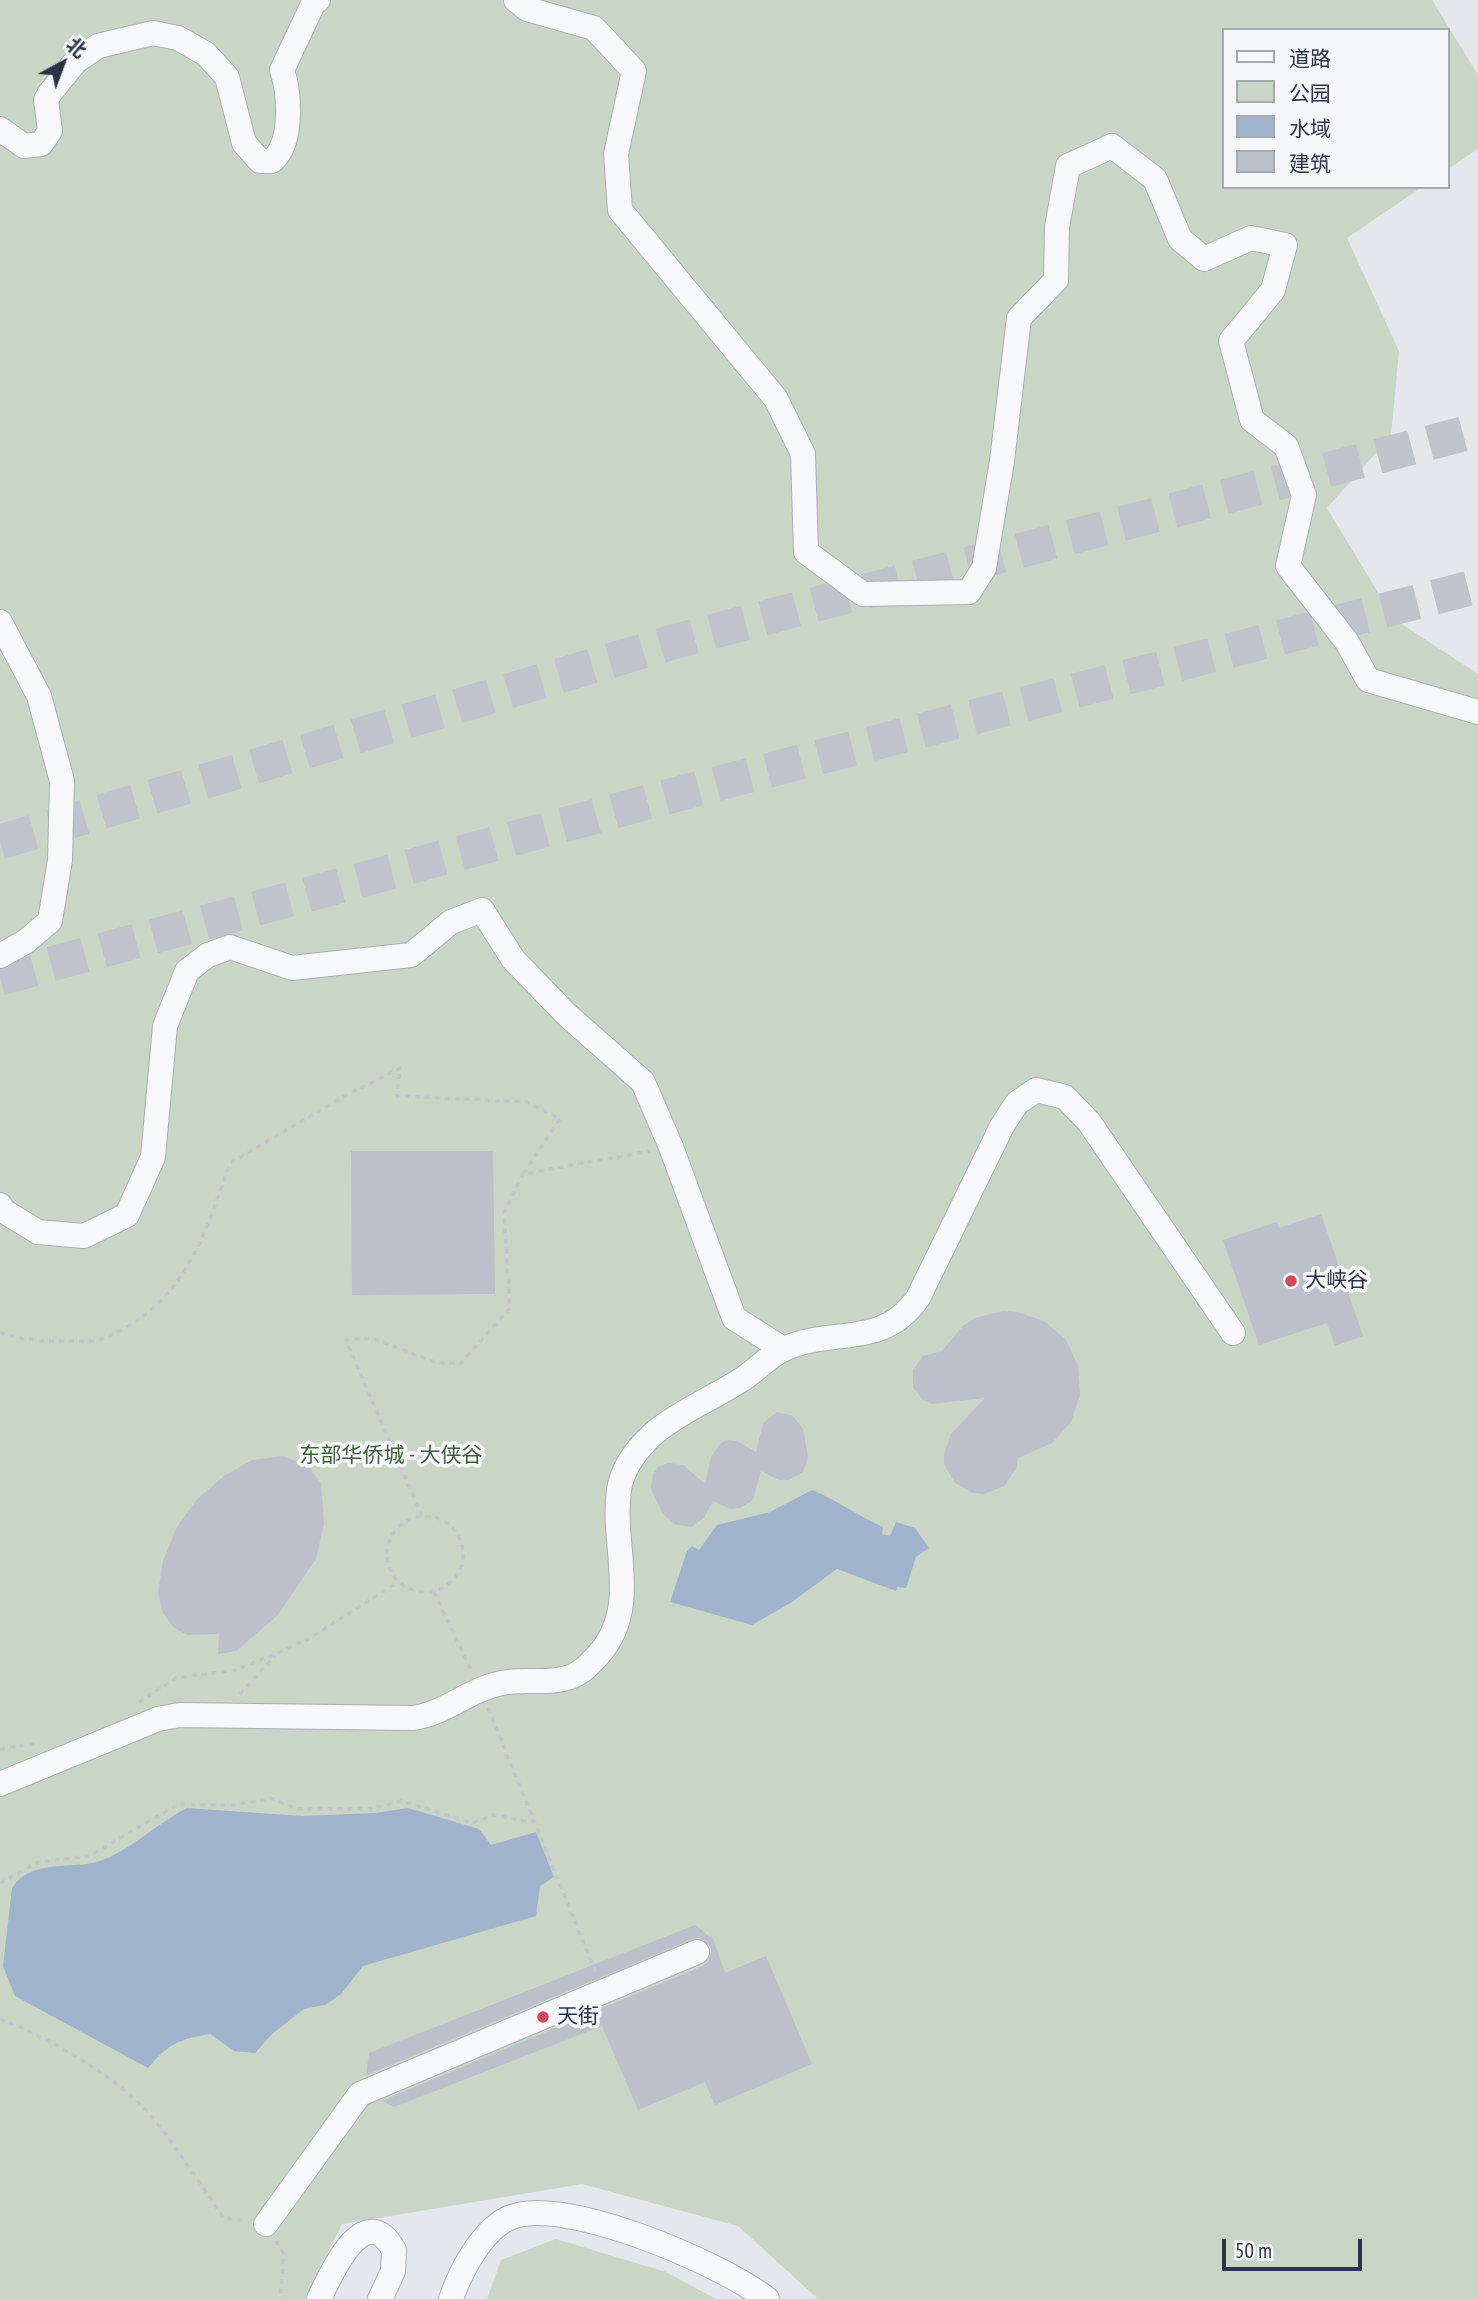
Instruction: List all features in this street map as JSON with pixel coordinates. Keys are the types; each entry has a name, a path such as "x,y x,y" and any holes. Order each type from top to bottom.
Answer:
{"street":[{"path":"0,129 24,146 41,144 50,131 46,100 86,52 98,46 142,36 166,34 205,54 228,77 244,143 260,161 272,161 285,142 288,86 282,70 314,2 318,0"},
{"path":"516,0 527,9 594,28 634,71 616,154 620,209 776,399 803,454 806,552 863,594 969,592 984,568 1002,461 1019,318 1056,280 1057,227 1068,166 1112,146 1155,179 1180,239 1204,259 1251,238 1285,245 1273,290 1231,341 1252,420 1286,446 1304,495 1288,566 1347,642 1368,680 1478,712"},
{"path":"0,622 39,696 62,781 60,860 50,921 25,942 0,956"},
{"path":"0,1205 2,1210 38,1232 83,1236 127,1215 153,1157 165,1026 187,971 208,955 230,947 292,968 411,956 451,922 482,910 513,959 566,1014 643,1082 671,1147 734,1318 783,1349"},
{"path":"0,1784 158,1719 216,1716 414,1718 427,1716 480,1689 514,1682 555,1681 574,1676 590,1664 604,1648 617,1625 623,1604 619,1488 637,1450 650,1436 744,1379 783,1349 865,1334 900,1321 918,1298 1002,1126 1017,1103 1036,1090 1065,1097 1089,1122 1233,1333"},
{"path":"266,2224 360,2094 697,1952"},
{"path":"451,2299 486,2235 508,2218 530,2213 555,2213 660,2241 748,2284 767,2299"},
{"path":"319,2299 345,2250 356,2237 372,2232 382,2236 394,2250 393,2271 380,2299"}],"path":[{"path":"0,1332 42,1341 99,1340 138,1319 175,1287 201,1244 230,1163 343,1097 400,1068 397,1096 527,1102 560,1119 523,1174 504,1213 510,1308 460,1364 437,1363 372,1338 346,1340 422,1516"},
{"path":"523,1174 671,1147"},
{"path":"422,1516 446,1522 461,1542 464,1554 455,1578 434,1591 421,1592 398,1582 387,1559 391,1535 410,1519 422,1516"},
{"path":"133,1706 176,1678 235,1670 276,1654 308,1639 398,1582"},
{"path":"434,1591 480,1689 604,1991"},
{"path":"216,1716 254,1680 276,1654"},
{"path":"0,1749 40,1743"},
{"path":"0,1884 39,1862 89,1856 179,1804 236,1805 271,1798 298,1810 370,1809 401,1801 473,1823 492,1815 534,1822"},
{"path":"0,2019 37,2034 99,2071 154,2119 224,2218 266,2224 285,2255 280,2299"}],"green space":[{"name":"东部华侨城 - 大侠谷","path":"0,0 1432,0 1449,28 1222,28 1222,189 1419,189 1347,238 1399,351 1391,436 1327,508 1394,619 1478,674 1478,2299 818,2299 738,2226 582,2184 342,2224 305,2299 0,2299"},
{"path":"1450,29 1478,75 1478,149 1450,168"},
{"path":"556,2239 666,2272 716,2299 487,2299 501,2260"}],"water":[{"path":"812,1490 883,1527 882,1534 890,1536 896,1522 915,1528 929,1548 916,1557 906,1588 897,1587 896,1591 837,1569 792,1602 752,1625 670,1602 687,1551 692,1546 699,1550 717,1525 770,1512"},
{"path":"187,1808 302,1816 375,1813 408,1808 479,1829 491,1845 536,1832 554,1877 540,1886 536,1916 363,1966 341,1994 325,2005 304,2009 273,2033 255,2053 234,2051 210,2034 175,2044 148,2068 15,1996 3,1966 12,1888 28,1873 48,1867 93,1863 116,1854"}],"building":[{"path":"351,1151 493,1151 495,1294 352,1295"},
{"name":"大峡谷","path":"1321,1214 1363,1336 1335,1346 1327,1323 1259,1345 1223,1240 1277,1222 1279,1228"},
{"path":"1003,1311 1017,1312 1044,1321 1066,1340 1078,1366 1080,1395 1071,1422 1052,1443 1018,1458 1016,1469 1004,1486 984,1494 973,1493 955,1483 944,1464 944,1454 951,1434 985,1398 931,1404 923,1400 913,1387 913,1370 923,1356 942,1351 963,1326 975,1318"},
{"path":"777,1412 793,1416 803,1429 808,1457 803,1472 789,1480 779,1480 761,1471 753,1500 740,1508 730,1509 713,1501 704,1518 691,1527 676,1525 663,1514 651,1489 653,1474 658,1467 668,1463 683,1465 705,1484 711,1457 719,1445 726,1440 737,1441 756,1452 763,1423"},
{"path":"282,1456 308,1466 321,1483 324,1524 316,1559 277,1616 236,1651 218,1654 219,1634 187,1635 173,1627 163,1613 158,1593 163,1561 177,1527 197,1499 224,1476 252,1460"},
{"path":"695,1925 713,1939 725,1973 766,1956 812,2064 715,2105 705,2082 638,2110 602,2026 394,2107 382,2101 703,1966 709,1960 711,1947 698,1937 366,2075 369,2053"}],"tunnel":[{"path":"0,842 680,640 1478,430"},
{"path":"0,978 685,792 1478,586"}],"place":[{"name":"大峡谷","path":"1291,1281"},
{"name":"天街","path":"543,2017"}]}
